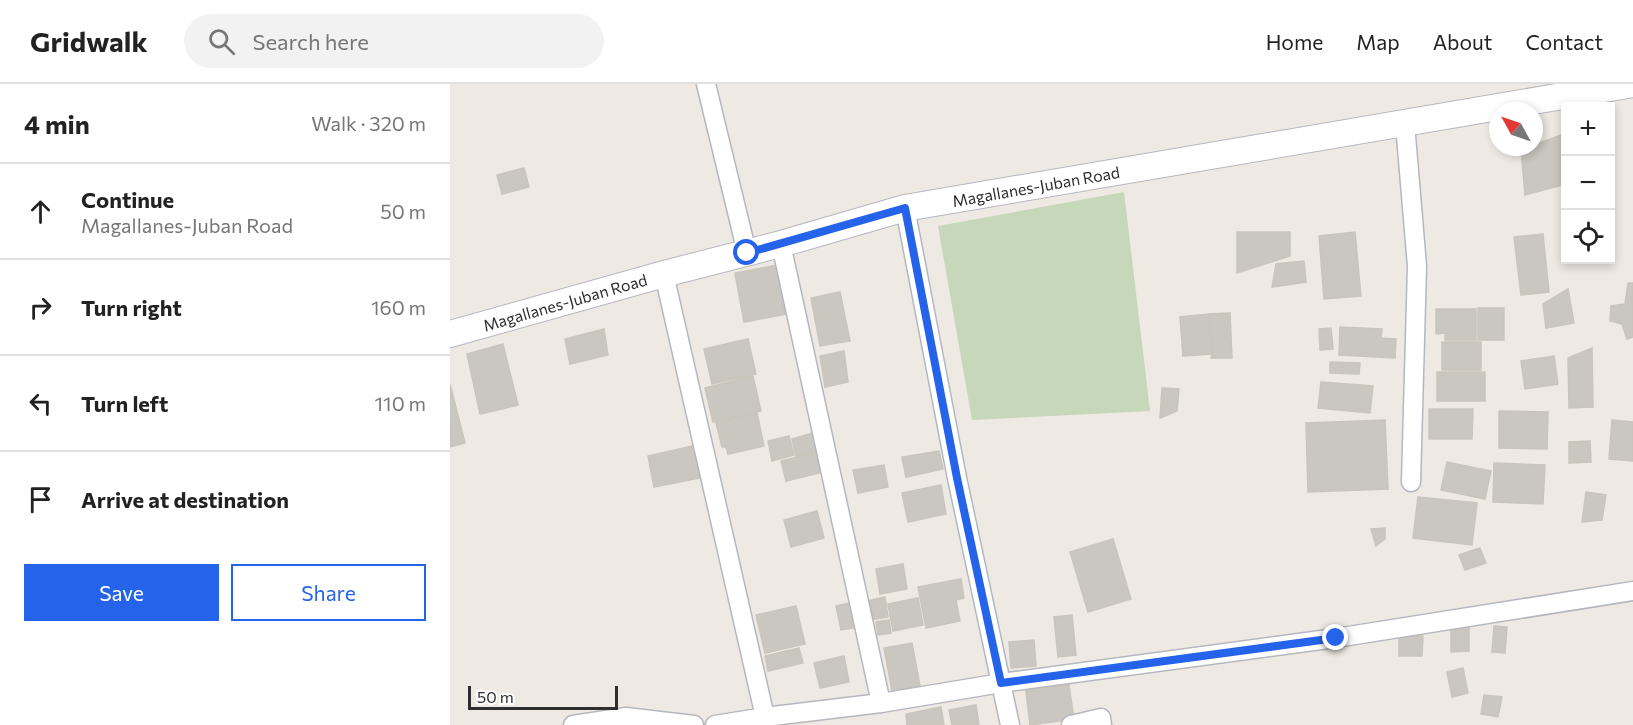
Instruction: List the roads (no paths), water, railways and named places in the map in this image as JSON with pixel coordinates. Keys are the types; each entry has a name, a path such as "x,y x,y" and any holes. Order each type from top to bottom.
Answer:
{"main road":[{"name":"Magallanes-Juban Road","path":"450,334 905,208 1633,84"}],"street":[{"path":"706,84 747,253"},
{"path":"1405,124 1417,266 1411,482"},
{"path":"905,208 957,478 1010,725"},
{"path":"781,244 881,703"},
{"path":"664,274 765,717"},
{"path":"715,725 881,703 1001,683 1336,638 1633,591"},
{"path":"573,725 626,717 694,725"},
{"path":"1071,725 1101,718 1102,725"}]}
